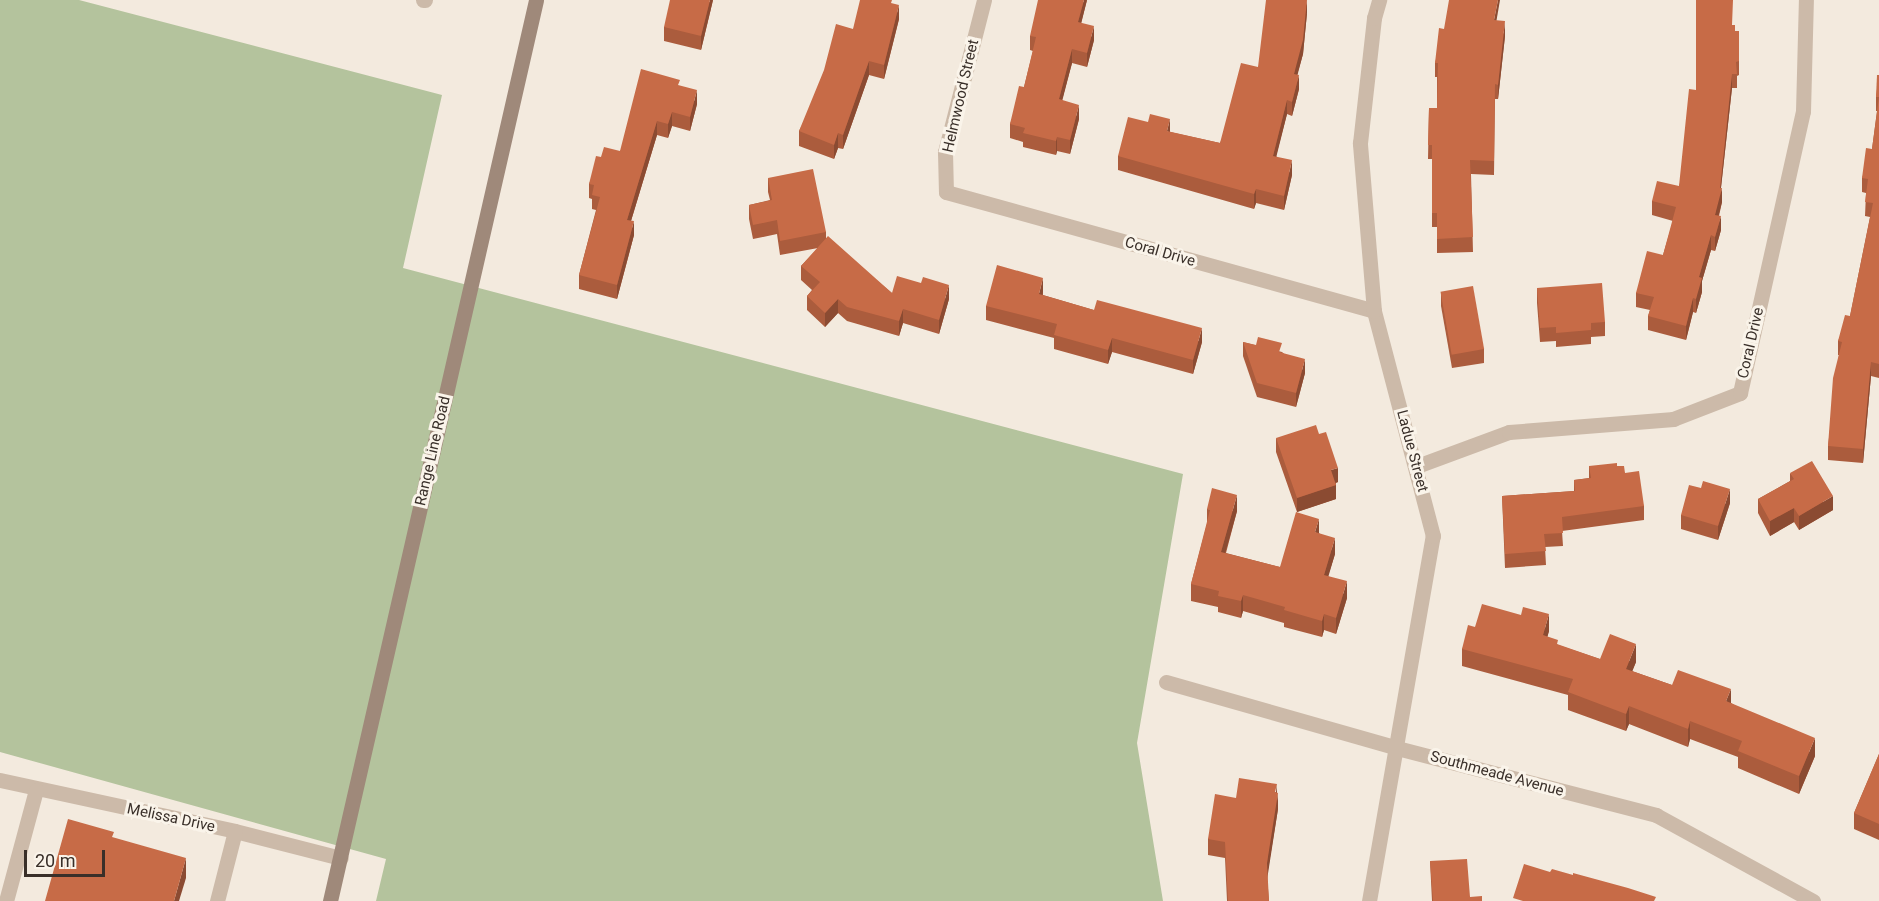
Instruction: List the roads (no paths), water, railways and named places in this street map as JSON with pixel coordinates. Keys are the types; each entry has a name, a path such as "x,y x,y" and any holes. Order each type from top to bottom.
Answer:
{"main road":[{"name":"Range Line Road","path":"330,901 536,0"}],"street":[{"name":"Helmwood Street","path":"946,192 945,152 984,0"},
{"name":"Ladue Street","path":"1369,901 1433,536 1417,465 1374,311 1360,143 1374,18 1379,0"},
{"name":"Coral Drive","path":"1417,465 1509,432 1673,419 1740,393 1803,111 1806,0"},
{"name":"Coral Drive","path":"946,192 1374,311"},
{"name":"Southmeade Avenue","path":"1166,682 1397,748 1656,815 1813,901"},
{"name":"Melissa Drive","path":"0,780 36,790 235,831 341,858"},
{"path":"6,901 36,790"},
{"path":"217,901 235,831"}]}
